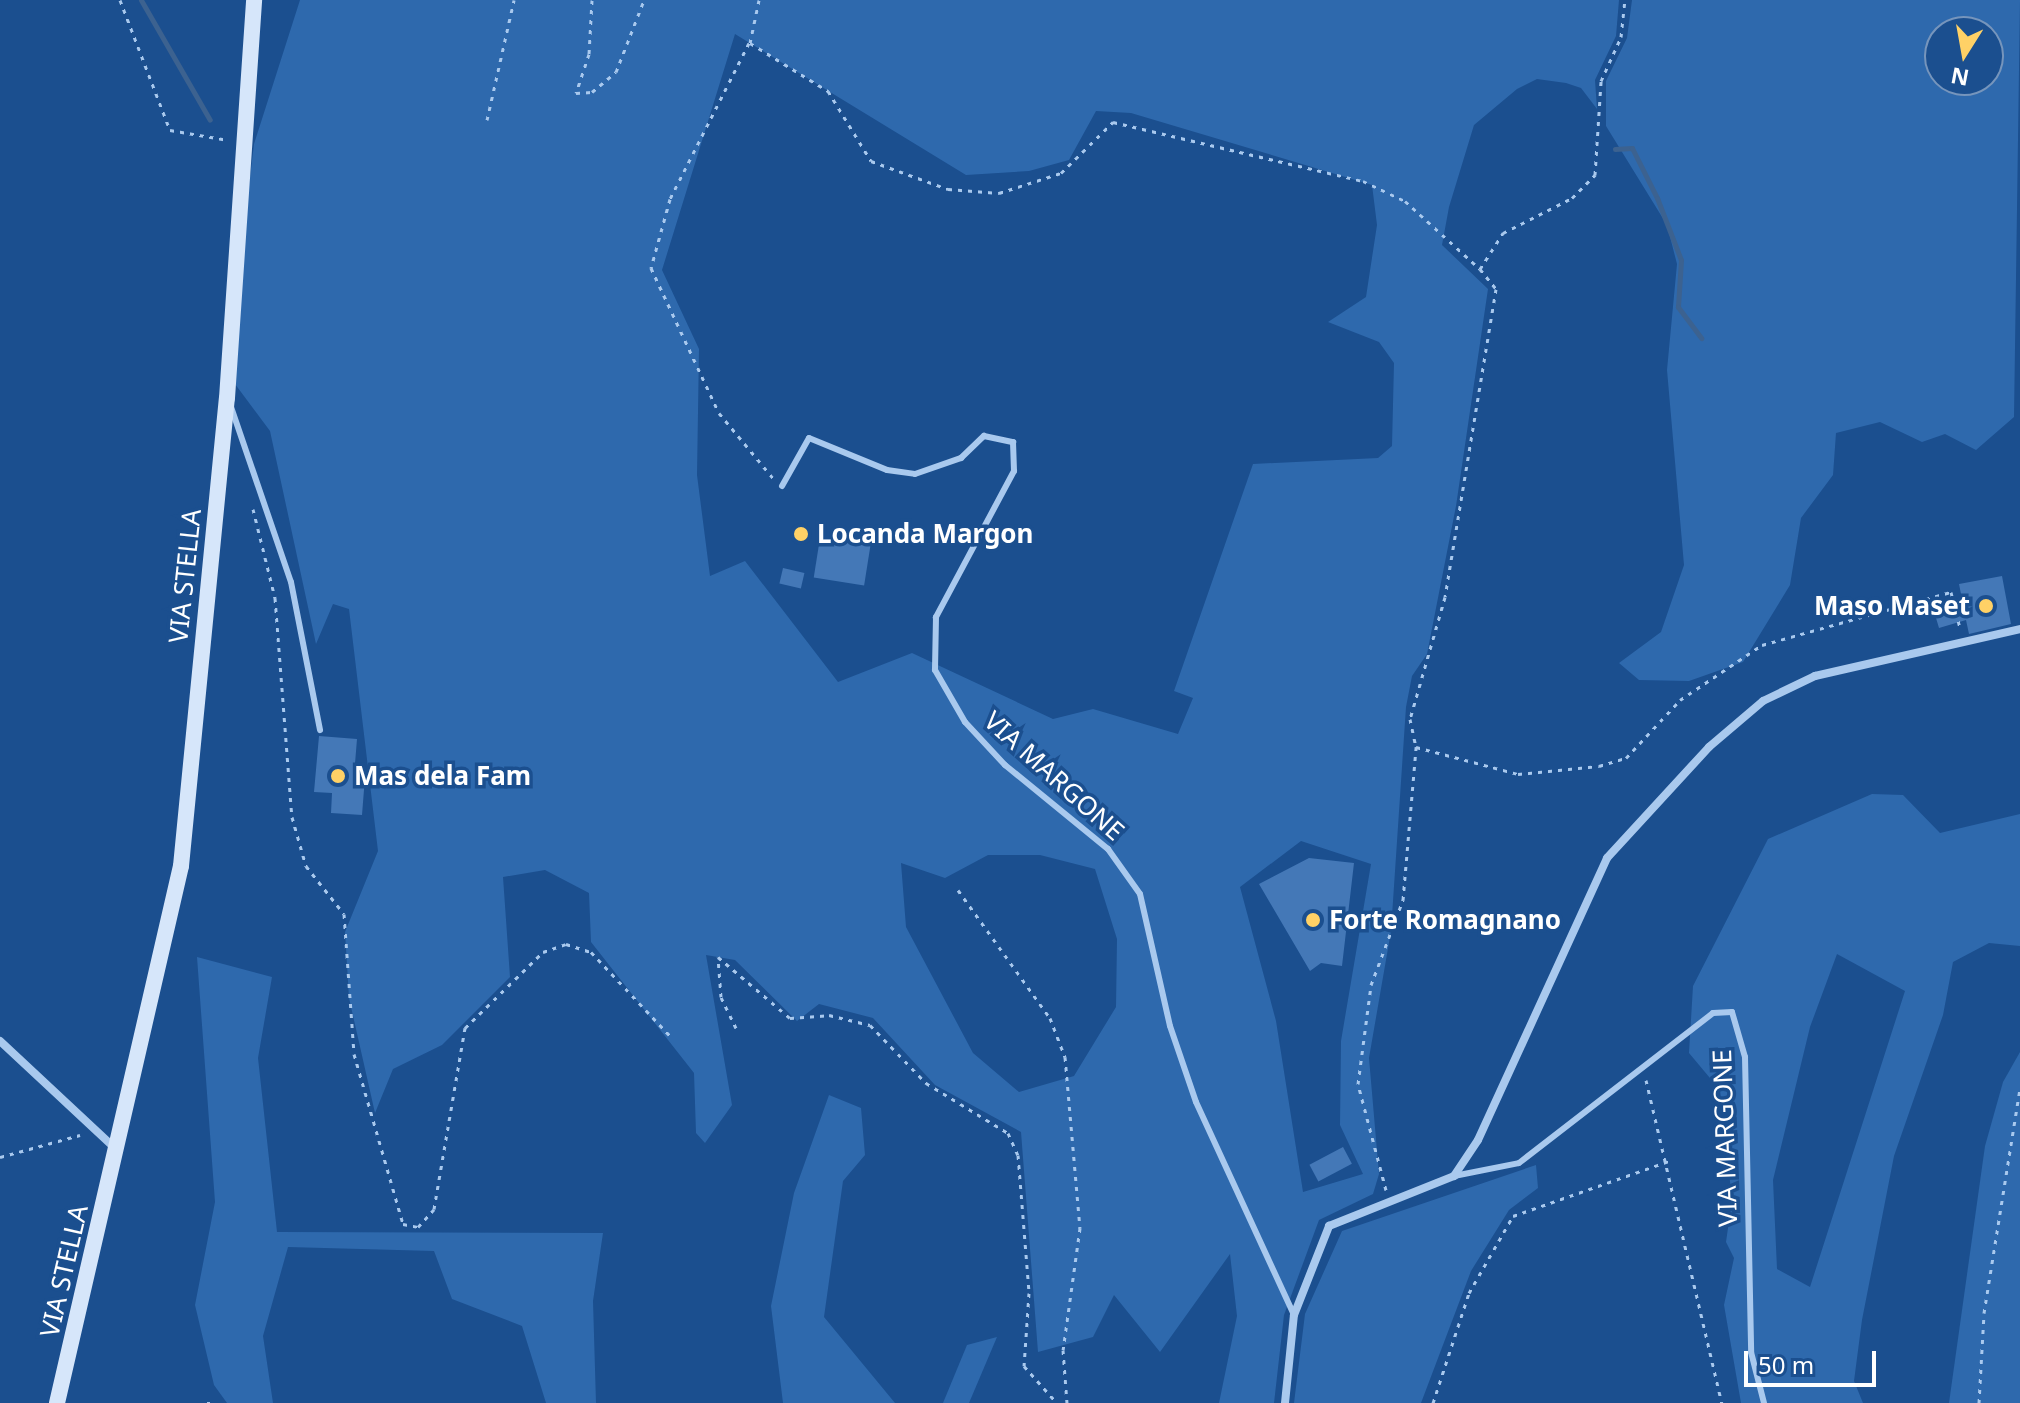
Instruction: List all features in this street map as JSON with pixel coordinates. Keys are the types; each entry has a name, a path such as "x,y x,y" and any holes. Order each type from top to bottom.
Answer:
{"main road":[{"name":"VIA STELLA","path":"57,1403 181,866 227,398 254,0"}],"street":[{"path":"1454,1176 1478,1140 1607,858 1709,747 1763,701 1815,676 2020,629"},
{"path":"0,1041 117,1150"},
{"name":"VIA MARGONE","path":"1285,1403 1294,1315 1329,1226 1454,1176"}],"lane":[{"path":"227,398 245,431 258,489 291,582 320,730"},
{"name":"VIA MARGONE","path":"782,486 809,438 887,470 915,474 961,458 984,436 1013,442 1014,471 936,617 935,670 975,733 1108,849 1140,894 1170,1026 1196,1102 1294,1315"},
{"name":"VIA MARGONE","path":"1454,1176 1519,1163 1713,1013 1732,1012 1739,1022 1751,1352 1764,1403"}],"path":[{"path":"120,0 170,130 244,141"},
{"path":"487,120 514,0"},
{"path":"592,0 589,54 576,93 592,92 616,72 644,0"},
{"path":"759,0 750,43 670,199 651,268 719,413 782,486"},
{"path":"1480,269 1503,233 1572,198 1595,175 1601,81 1621,37 1625,0"},
{"path":"750,43 828,91 871,161 948,189 999,193 1061,173 1113,122 1363,181 1405,201 1480,269 1496,289 1445,597 1410,719 1416,747 1403,900 1371,985 1358,1084 1384,1159 1387,1202"},
{"path":"258,489 251,518 275,598 292,817 306,866 344,914 354,1054 403,1224 418,1227 434,1209 465,1028 543,952 566,944 591,952 672,1038"},
{"path":"1416,747 1518,774 1599,766 1644,745 1680,700 1762,645 1951,592 1963,640"},
{"path":"958,890 1050,1018 1065,1057 1080,1228 1063,1350 1067,1403"},
{"path":"736,1028 721,997 718,957 790,1018 829,1015 870,1025 926,1083 1008,1133 1018,1155 1029,1293 1024,1366 1057,1403"},
{"path":"1643,1069 1669,1161 1722,1403"},
{"path":"1979,1403 1984,1313 2020,1088"},
{"path":"0,1157 72,1140 94,1126"},
{"path":"1433,1403 1469,1293 1513,1216 1669,1161"}],"shaded area":[{"path":"300,0 1619,0 1616,36 1595,80 1597,109 1581,88 1566,83 1537,79 1517,89 1474,125 1449,207 1442,245 1488,289 1456,506 1427,654 1412,676 1406,707 1391,931 1369,1058 1379,1174 1373,1194 1319,1220 1284,1315 1274,1403 1219,1403 1237,1316 1230,1254 1160,1352 1114,1295 1093,1337 1038,1352 1021,1132 935,1085 873,1018 819,1004 797,1021 735,960 706,955 732,1105 705,1143 696,1133 694,1073 591,942 589,893 545,870 503,877 510,977 442,1045 393,1069 375,1113 349,998 345,932 378,851 349,609 333,604 316,644 270,431 235,384 233,317 254,144","holes":["735,34 966,175 1029,171 1069,160 1096,111 1131,113 1372,185 1377,225 1366,297 1328,322 1379,342 1394,363 1392,446 1378,458 1253,464 1174,691 1193,698 1178,734 1093,709 1053,719 912,653 838,682 745,561 710,576 697,475 699,349 662,270","1301,841 1371,864 1341,1041 1340,1125 1363,1174 1303,1192 1276,1021 1240,887","988,855 1040,855 1095,869 1117,939 1116,1007 1074,1076 1019,1092 973,1053 906,927 901,863 945,878"]},
{"path":"1632,0 2020,0 2014,417 1976,450 1945,434 1922,442 1880,422 1836,433 1833,475 1801,518 1790,585 1743,662 1689,681 1639,680 1619,663 1661,632 1684,565 1667,370 1677,264 1667,225 1606,126 1606,81 1627,38"},
{"path":"1872,794 1903,795 1940,833 2020,814 2020,946 1989,943 1953,962 1943,1015 1894,1156 1862,1320 1854,1381 1863,1403 1741,1403 1724,1305 1734,1258 1726,1242 1732,1200 1720,1090 1689,1053 1693,986 1768,839","holes":["1837,954 1905,991 1810,1287 1777,1269 1773,1180 1810,1027"]},
{"path":"197,957 272,977 258,1058 277,1232 603,1233 593,1301 596,1403 546,1403 522,1326 452,1299 434,1251 288,1247 263,1336 273,1403 227,1403 214,1385 195,1305 215,1202"},
{"path":"2020,1052 2020,1403 1949,1403 1985,1146 2003,1082"},
{"path":"829,1095 861,1108 865,1155 843,1181 824,1317 895,1403 783,1403 771,1306 794,1193"},
{"path":"1536,1165 1538,1188 1509,1210 1471,1271 1421,1403 1294,1403 1305,1314 1342,1231"},
{"path":"997,1337 969,1403 943,1403 967,1345"}],"building":[{"path":"820,538 870,546 864,585 814,578"},
{"path":"783,568 804,573 801,589 779,584"},
{"name":"Maso Maset","path":"2002,576 2011,624 1969,634 1966,620 1939,628 1933,608 1962,599 1959,584"},
{"name":"Mas dela Fam","path":"319,736 357,739 354,776 365,777 362,815 331,813 332,793 314,792"},
{"name":"Forte Romagnano","path":"1309,858 1354,863 1342,966 1321,963 1310,971 1259,884"},
{"path":"1343,1147 1352,1164 1318,1182 1309,1165"}],"waterway":[{"path":"141,0 210,120"},
{"path":"1615,149 1632,148 1657,198 1681,260 1678,307 1701,338"}],"place":[{"name":"Locanda Margon","path":"801,534"},
{"name":"Maso Maset","path":"1986,606"},
{"name":"Mas dela Fam","path":"338,776"},
{"name":"Forte Romagnano","path":"1313,920"}]}
